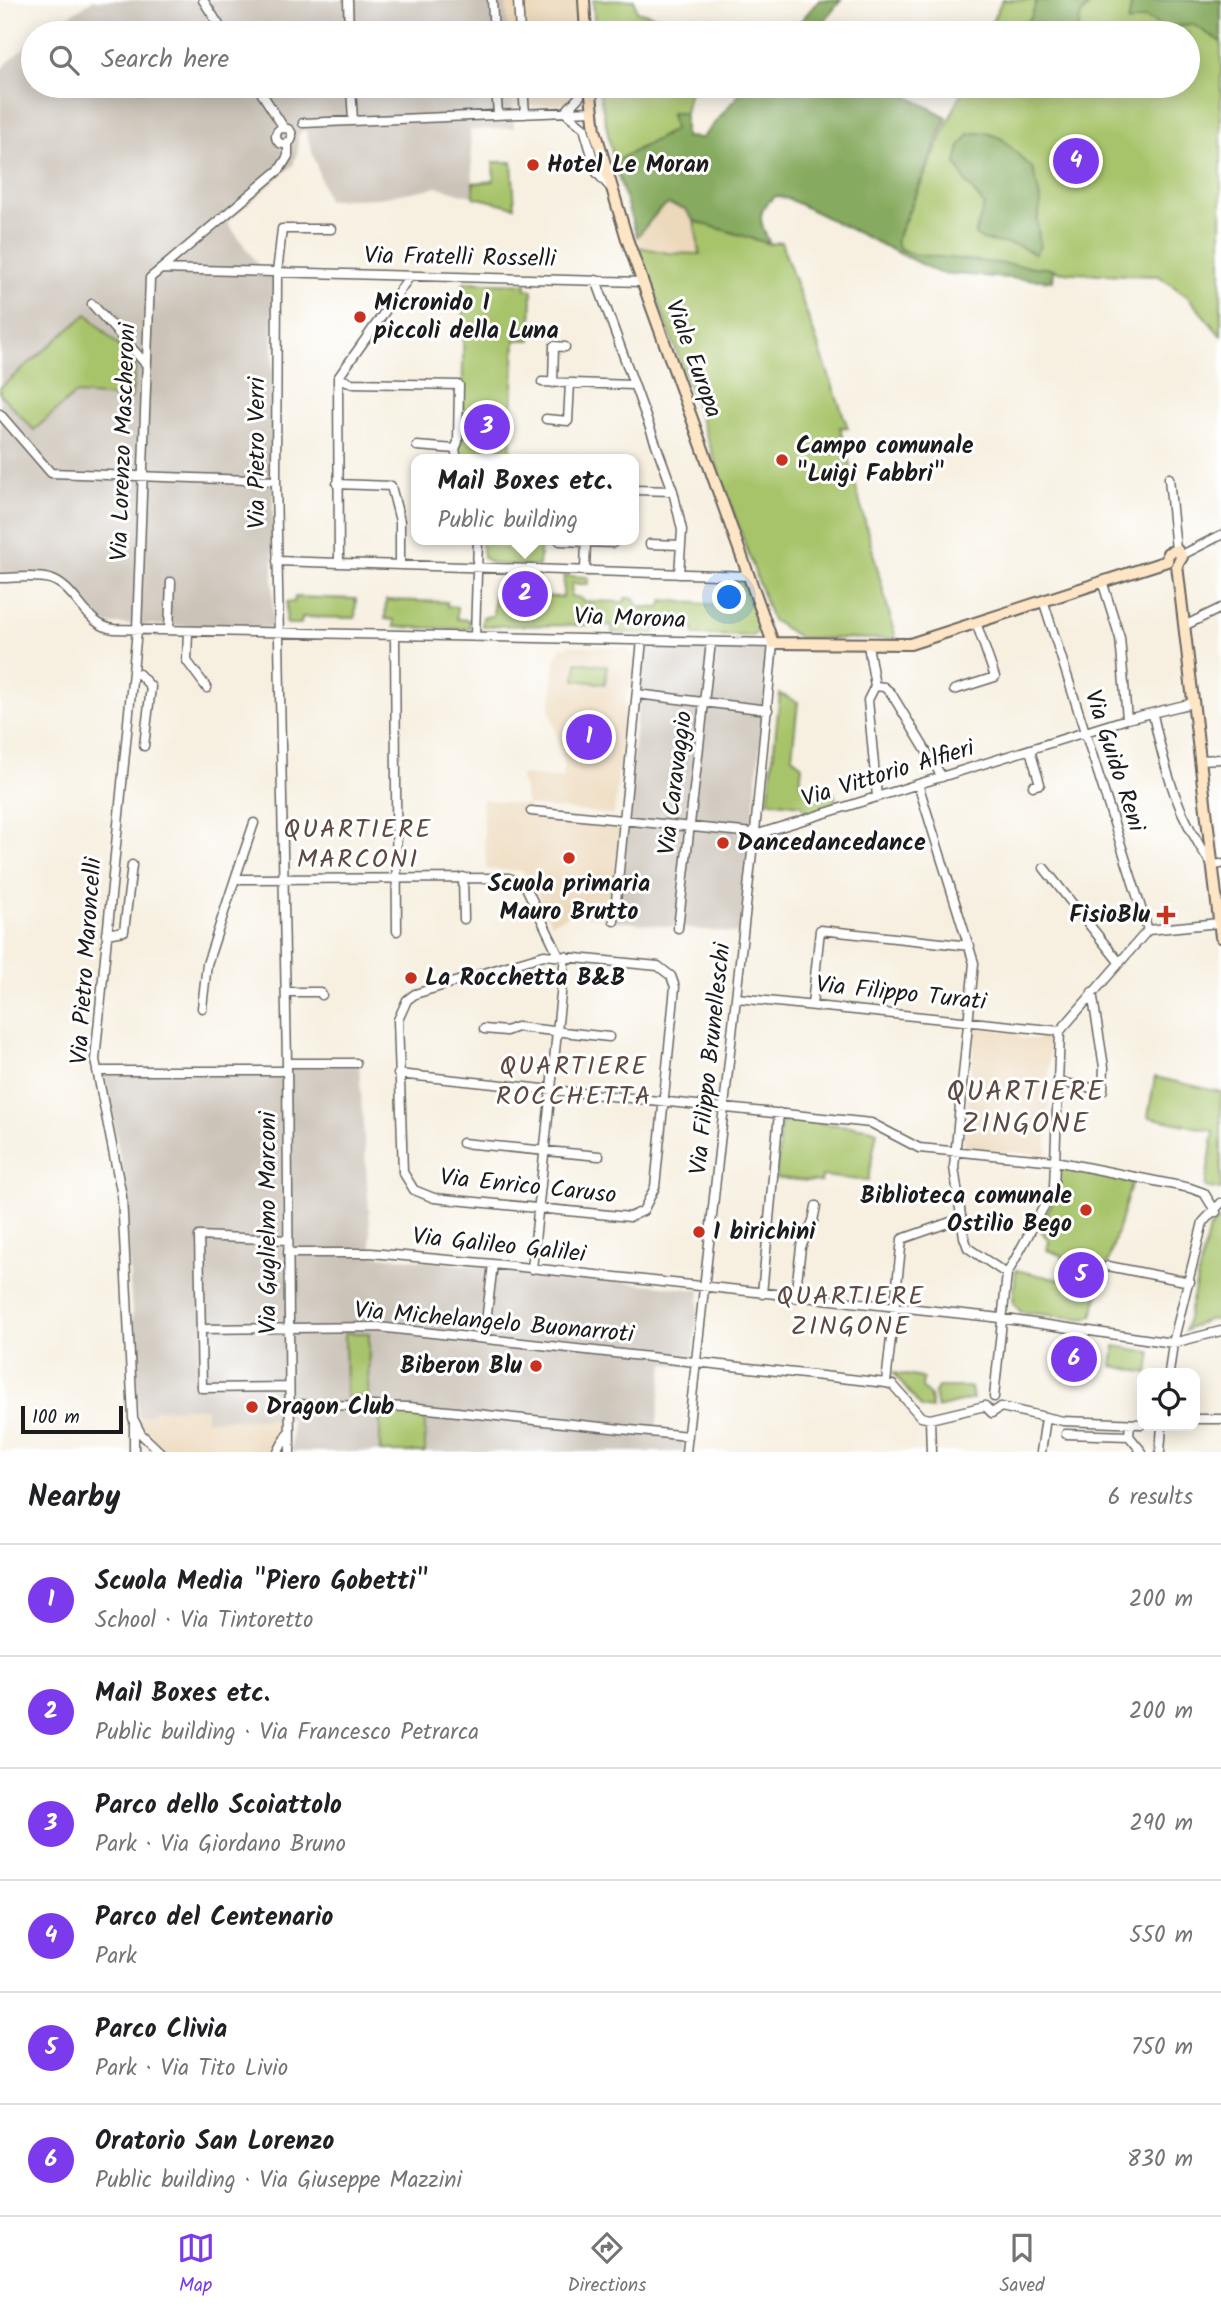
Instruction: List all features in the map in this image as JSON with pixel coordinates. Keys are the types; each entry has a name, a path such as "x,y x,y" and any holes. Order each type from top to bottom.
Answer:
{"main road":[{"path":"584,0 585,21"},
{"name":"Viale Europa","path":"591,98 611,187 642,282 773,643"},
{"path":"1175,558 1200,760 1217,864 1221,937"},
{"name":"Via Morona","path":"773,643 911,644 1103,584 1175,558"}],"street":[{"path":"203,0 216,21"},
{"path":"348,0 349,21"},
{"path":"492,0 493,21"},
{"path":"518,0 519,21"},
{"path":"165,270 280,169 288,156 291,133 284,128 265,98"},
{"path":"352,98 353,121"},
{"path":"497,98 498,115"},
{"path":"524,98 525,114"},
{"path":"565,112 577,98"},
{"path":"303,122 525,114 591,108"},
{"path":"565,112 584,128 597,173 611,187"},
{"name":"Via Fratelli Rosselli","path":"277,272 282,229 331,229"},
{"name":"Via Fratelli Rosselli","path":"165,270 642,282"},
{"name":"Via Lorenzo Mascheroni","path":"137,630 148,287 152,275 165,270"},
{"name":"Via Pietro Verri","path":"277,272 276,481 280,633"},
{"path":"339,563 338,378 410,276"},
{"path":"596,280 673,491 682,530 679,574"},
{"path":"92,304 146,363"},
{"path":"552,383 554,346 565,347"},
{"path":"338,378 352,383 459,385 456,454"},
{"path":"542,382 633,385"},
{"path":"545,419 568,421 570,383"},
{"path":"0,414 51,473 276,481"},
{"path":"416,446 455,449"},
{"path":"1169,478 1175,558 1221,535"},
{"path":"337,484 391,486 400,521 400,565"},
{"path":"639,490 673,491"},
{"path":"650,544 681,545"},
{"path":"475,637 478,545"},
{"path":"585,571 586,545"},
{"path":"277,561 749,576"},
{"name":"Via Morona","path":"0,578 50,579 66,588 102,627 137,630 773,643"},
{"path":"169,630 171,582"},
{"path":"1103,584 1120,638 1127,719"},
{"name":"Via Guido Reni","path":"1044,603 1147,930"},
{"path":"1184,626 1221,608"},
{"path":"954,691 995,677 977,625"},
{"name":"Via Pietro Maroncelli","path":"134,1452 122,1196 95,1060 137,630"},
{"path":"188,631 187,661 207,688"},
{"name":"Via Guglielmo Marconi","path":"278,1452 289,1432 287,1067 280,633"},
{"path":"395,635 397,930"},
{"path":"614,921 642,640"},
{"name":"Via Caravaggio","path":"678,928 710,642"},
{"name":"Via Filippo Brunelleschi","path":"687,1452 725,1106 741,999 773,643"},
{"path":"868,645 875,686 868,700 877,797"},
{"path":"133,674 139,674 151,687 144,746"},
{"path":"875,686 884,687 891,693 942,777"},
{"path":"637,694 768,709"},
{"name":"Via Vittorio Alfieri","path":"755,833 1127,719 1193,704"},
{"path":"1153,715 1167,781 1192,836 1217,864"},
{"path":"1030,750 1040,784 1033,786"},
{"path":"1200,760 1221,759"},
{"path":"918,784 970,946 975,979 954,1178 968,1248 1007,1274"},
{"path":"531,811 755,833"},
{"path":"202,1008 207,964 254,823"},
{"path":"106,933 124,931 132,865"},
{"path":"1044,868 1119,962"},
{"path":"235,879 463,877 509,878 525,885 562,956 557,1031 532,1269"},
{"path":"463,877 464,919"},
{"path":"994,1397 1007,1274 1054,1188 1060,1031 1147,930 1219,923"},
{"path":"813,1004 820,930 970,946"},
{"path":"562,956 544,955 415,994 407,1000 398,1020 398,1074 871,1123 919,1148 1055,1161 1204,1193 1218,1208 1203,1222 1173,1343 1170,1368"},
{"name":"Via Enrico Caruso","path":"398,1074 403,1172 414,1190 434,1198 613,1216 630,1217 643,1211 655,1187 675,987 671,976 657,967 562,956"},
{"path":"286,992 320,992 322,995"},
{"path":"1058,1082 1103,1090 1104,1067 1092,992"},
{"name":"Via Filippo Turati","path":"741,999 813,1004 1060,1031"},
{"path":"484,1029 506,1031 517,1027 609,1037"},
{"path":"97,1071 356,1063"},
{"path":"762,1294 779,1113"},
{"path":"462,1143 599,1156"},
{"path":"795,1298 801,1247 813,1221 816,1206"},
{"path":"962,1218 902,1239 886,1383 892,1385 922,1417 930,1419 985,1406"},
{"path":"288,1240 200,1236 202,1388 289,1388"},
{"name":"Via Galileo Galilei","path":"288,1253 371,1252 1002,1319 1173,1343"},
{"path":"484,1338 492,1265"},
{"path":"1108,1266 1190,1282"},
{"name":"Via Michelangelo Buonarroti","path":"201,1329 377,1328 886,1383"},
{"path":"1173,1343 1221,1331"},
{"path":"985,1406 987,1399 994,1397 1000,1400 1001,1407"},
{"path":"289,1404 409,1406 688,1436"},
{"path":"985,1406 992,1413 1001,1407 1066,1422 1137,1424"},
{"path":"134,1418 141,1434 160,1452"},
{"path":"1041,1452 1046,1418"},
{"path":"930,1419 931,1452"},
{"path":"1200,1419 1221,1419"},
{"path":"1130,1424 1129,1436 1142,1452"},
{"path":"1160,1452 1162,1431"},
{"path":"289,1432 290,1452"},
{"path":"1066,1434 1129,1436"}],"shaded area":[{"path":"93,0 506,0 507,21 61,21"},
{"path":"506,0 578,0 579,21 507,21"},
{"path":"21,50 21,98 512,98 514,128 470,130 474,197 438,187 379,198 327,200 305,129 298,135 298,150 293,165 227,222 261,269 273,269 273,628 107,624 100,622 65,581 35,575 0,573 0,70"},
{"path":"512,98 575,98 564,104 512,106"},
{"path":"668,204 685,209 692,217 700,254 668,253 639,247 637,237 659,210"},
{"path":"645,642 770,650 741,934 615,921"},
{"path":"569,645 626,648 636,658 633,686 627,690 614,815 528,805 527,814 620,825 611,919 572,914 551,923 538,895 522,871 486,869 482,799 527,805 520,775 563,778 564,764 550,710 555,660 561,647 568,648"},
{"path":"976,1027 1020,1033 1020,1038 1037,1040 1039,1035 1050,1038 1047,1155 963,1148"},
{"path":"290,1065 359,1065 372,1255 700,1290 692,1367 664,1364 655,1436 683,1439 684,1452 292,1452 291,1418 206,1420 206,1408 158,1409 146,1416 138,1416 124,1178 104,1074 290,1073"},
{"path":"206,1408 207,1420 284,1418 284,1436 276,1452 165,1452 145,1432 138,1416 146,1416 158,1409"}],"green space":[{"path":"593,0 634,0 637,11 665,19 692,21 594,21"},
{"path":"819,0 841,0 824,21 801,21"},
{"path":"1002,0 1221,0 1221,336 1188,297 1159,276 1073,273 910,254 899,248 896,241 959,98 1200,98 1200,21 992,21"},
{"path":"1037,0 1093,0 1080,21 1027,21"},
{"path":"1132,0 1221,0 1221,42 1200,29 1200,21 1151,21 1145,18 1128,21"},
{"path":"601,98 688,98 685,113 671,114 675,130 614,162"},
{"path":"736,98 911,98 947,117 896,241 899,248 910,254 1054,269 1053,281 939,273 789,199 776,196 764,207 761,218 770,244 694,221 685,209 668,204 659,210 637,237 614,162 674,130 671,113 685,113 685,137 702,138"},
{"path":"984,132 1001,138 1033,169 1041,203 1037,221 1040,246 1035,254 1019,246 983,240 975,235 984,205 966,182 956,163 960,146 969,134"},
{"path":"493,162 512,162 515,207 474,197 473,183 494,181"},
{"name":"Campo comunale \"Luigi Fabbri\"","path":"694,221 770,244 781,242 848,428 840,427 896,639 800,638 772,620 639,247 668,253 700,254"},
{"path":"464,282 526,284 526,289 532,290 531,340 515,340 510,454 459,454 462,440"},
{"path":"87,314 136,364 131,398 75,394 34,430 0,394 0,388"},
{"path":"482,545 541,545 539,566 493,564 483,557"},
{"path":"564,576 588,577 588,584 572,584 571,596 581,598 582,601 625,602 625,598 634,598 639,607 660,608 663,600 716,605 717,601 728,601 729,578 742,579 760,629 753,636 694,635 694,628 655,627 654,634 612,633 612,625 482,626 483,617 493,616 494,595 563,597"},
{"path":"295,597 356,599 355,618 302,617 301,624 286,624 287,602 294,602"},
{"path":"386,600 447,602 447,606 457,607 457,619 470,620 470,629 394,627 394,620 385,619"},
{"path":"577,662 607,666 605,684 575,680"},
{"path":"780,694 798,702 792,756 802,766 800,784 808,789 834,793 837,806 807,816 802,805 768,801"},
{"path":"1155,1077 1221,1092 1221,1190 1205,1187 1214,1131 1148,1117"},
{"path":"785,1120 877,1131 868,1181 822,1176 821,1182 776,1178 781,1124"},
{"path":"1064,1166 1132,1182 1092,1316 1085,1319 1021,1312 1013,1303 1016,1270 1060,1280 1063,1256 1047,1250 1049,1241 1039,1228 1059,1189 1057,1170"},
{"path":"1221,1218 1221,1319 1206,1320 1185,1331 1209,1229"},
{"path":"345,1333 369,1333 368,1398 346,1397"},
{"path":"1115,1346 1151,1352 1149,1368 1137,1368 1137,1371 1112,1366"},
{"path":"893,1373 923,1378 922,1388 930,1396 932,1409 921,1407"},
{"path":"938,1387 971,1387 973,1399 937,1408 934,1394"},
{"path":"384,1409 425,1413 425,1452 380,1452 380,1413"}],"place":[{"name":"Parco del Centenario","path":"1076,161"},
{"name":"Hotel Le Moran","path":"533,165"},
{"name":"Micronido I piccoli della Luna","path":"360,317"},
{"name":"Parco dello Scoiattolo","path":"487,427"},
{"name":"Campo comunale \"Luigi Fabbri\"","path":"782,460"},
{"name":"Mail Boxes etc.","path":"525,594"},
{"name":"Scuola Media \"Piero Gobetti\"","path":"589,737"},
{"name":"Dancedancedance","path":"723,843"},
{"name":"Scuola primaria Mauro Brutto","path":"569,858"},
{"name":"FisioBlu","path":"1166,915"},
{"name":"La Rocchetta B&B","path":"411,978"},
{"name":"Biblioteca comunale Ostilio Bego","path":"1086,1210"},
{"name":"I birichini","path":"699,1232"},
{"name":"Parco Clivia","path":"1081,1275"},
{"name":"Oratorio San Lorenzo","path":"1074,1359"},
{"name":"Biberon Blu","path":"536,1366"},
{"name":"Dragon Club","path":"252,1407"}],"district":[{"name":"QUARTIERE MARCONI","path":"358,845"},
{"name":"QUARTIERE ROCCHETTA","path":"574,1082"},
{"name":"QUARTIERE ZINGONE","path":"1026,1108"},
{"name":"QUARTIERE ZINGONE","path":"851,1312"}]}
